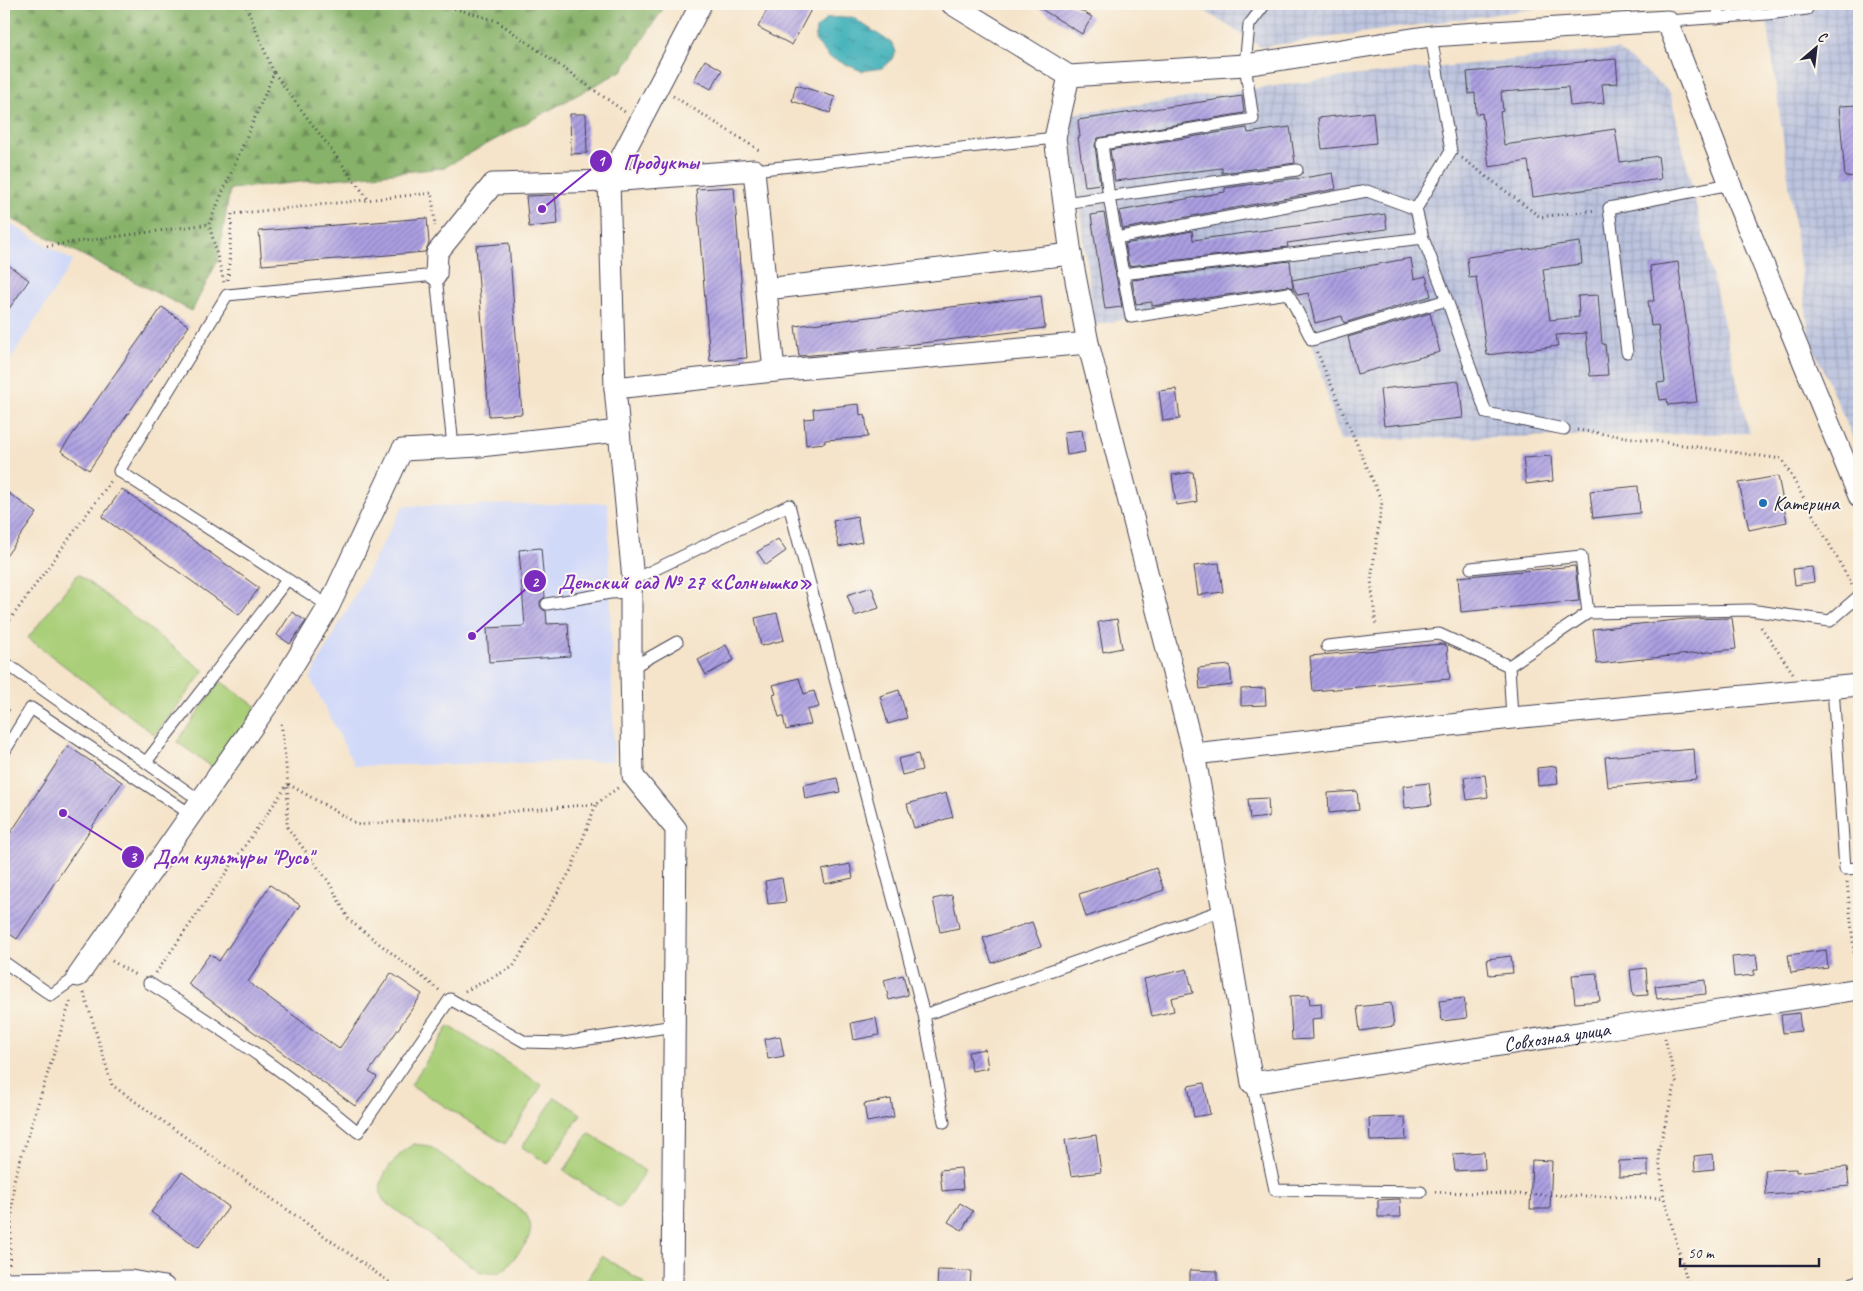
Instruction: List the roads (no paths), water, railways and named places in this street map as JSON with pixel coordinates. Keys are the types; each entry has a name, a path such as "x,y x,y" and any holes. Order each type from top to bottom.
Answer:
{"street":[{"path":"672,1287 676,829 634,776 631,668 632,586 615,388 609,181 701,4"},
{"path":"952,4 1069,76 1245,65 1431,36 1667,21 1730,184 1859,496"},
{"path":"1069,76 1055,138 1071,254 1088,343 1194,754 1252,1083"},
{"path":"436,275 437,253 493,184 609,181 754,170 774,372"},
{"path":"766,289 1071,254"},
{"path":"615,388 1088,343"},
{"path":"78,976 278,690 329,606 402,450 480,446 619,431"},
{"path":"1194,754 1512,718 1859,685"},
{"name":"Совхозная улица","path":"1252,1083 1858,989"},
{"path":"6,1284 131,1281 164,1287"}],"lane":[{"path":"1265,4 1249,25 1245,65 1253,119 1102,144 1108,197 1131,317 1288,293 1312,340 1447,300"},
{"path":"1717,18 1720,4"},
{"path":"1667,21 1767,14 1807,9"},
{"path":"1431,36 1451,150 1416,209 1422,238 1447,300 1486,413 1564,429"},
{"path":"754,170 1055,138"},
{"path":"1064,203 1297,170"},
{"path":"1627,352 1609,208 1730,184"},
{"path":"1116,238 1366,192 1416,209"},
{"path":"1122,274 1422,238"},
{"path":"329,606 119,471 227,295 436,275 453,447"},
{"path":"547,604 610,593 632,586 789,505 924,1015 944,1122"},
{"path":"1471,568 1581,556 1588,613"},
{"path":"146,762 287,580"},
{"path":"1508,666 1588,613 1750,610 1830,620 1859,596"},
{"path":"1327,646 1439,634 1508,666"},
{"path":"631,668 677,642"},
{"path":"4,662 146,762 197,808"},
{"path":"1508,666 1512,718"},
{"path":"1833,688 1845,869 1859,868"},
{"path":"4,752 32,708 197,808"},
{"path":"924,1015 1223,910"},
{"path":"4,962 51,995 78,976"},
{"path":"149,983 208,1019 310,1092 358,1132 450,999 525,1042 563,1043 674,1026"},
{"path":"1252,1083 1275,1190 1421,1192"}],"water":[{"path":"852,17 893,44 896,52 892,59 882,68 862,71 829,57 815,40 816,29 827,18"}],"place":[{"name":"Продукты","path":"542,209"},
{"name":"Катерина","path":"1763,503"},
{"name":"Детский сад № 27 «Солнышко»","path":"472,636"},
{"name":"Дом культуры \"Русь\"","path":"63,813"}]}
